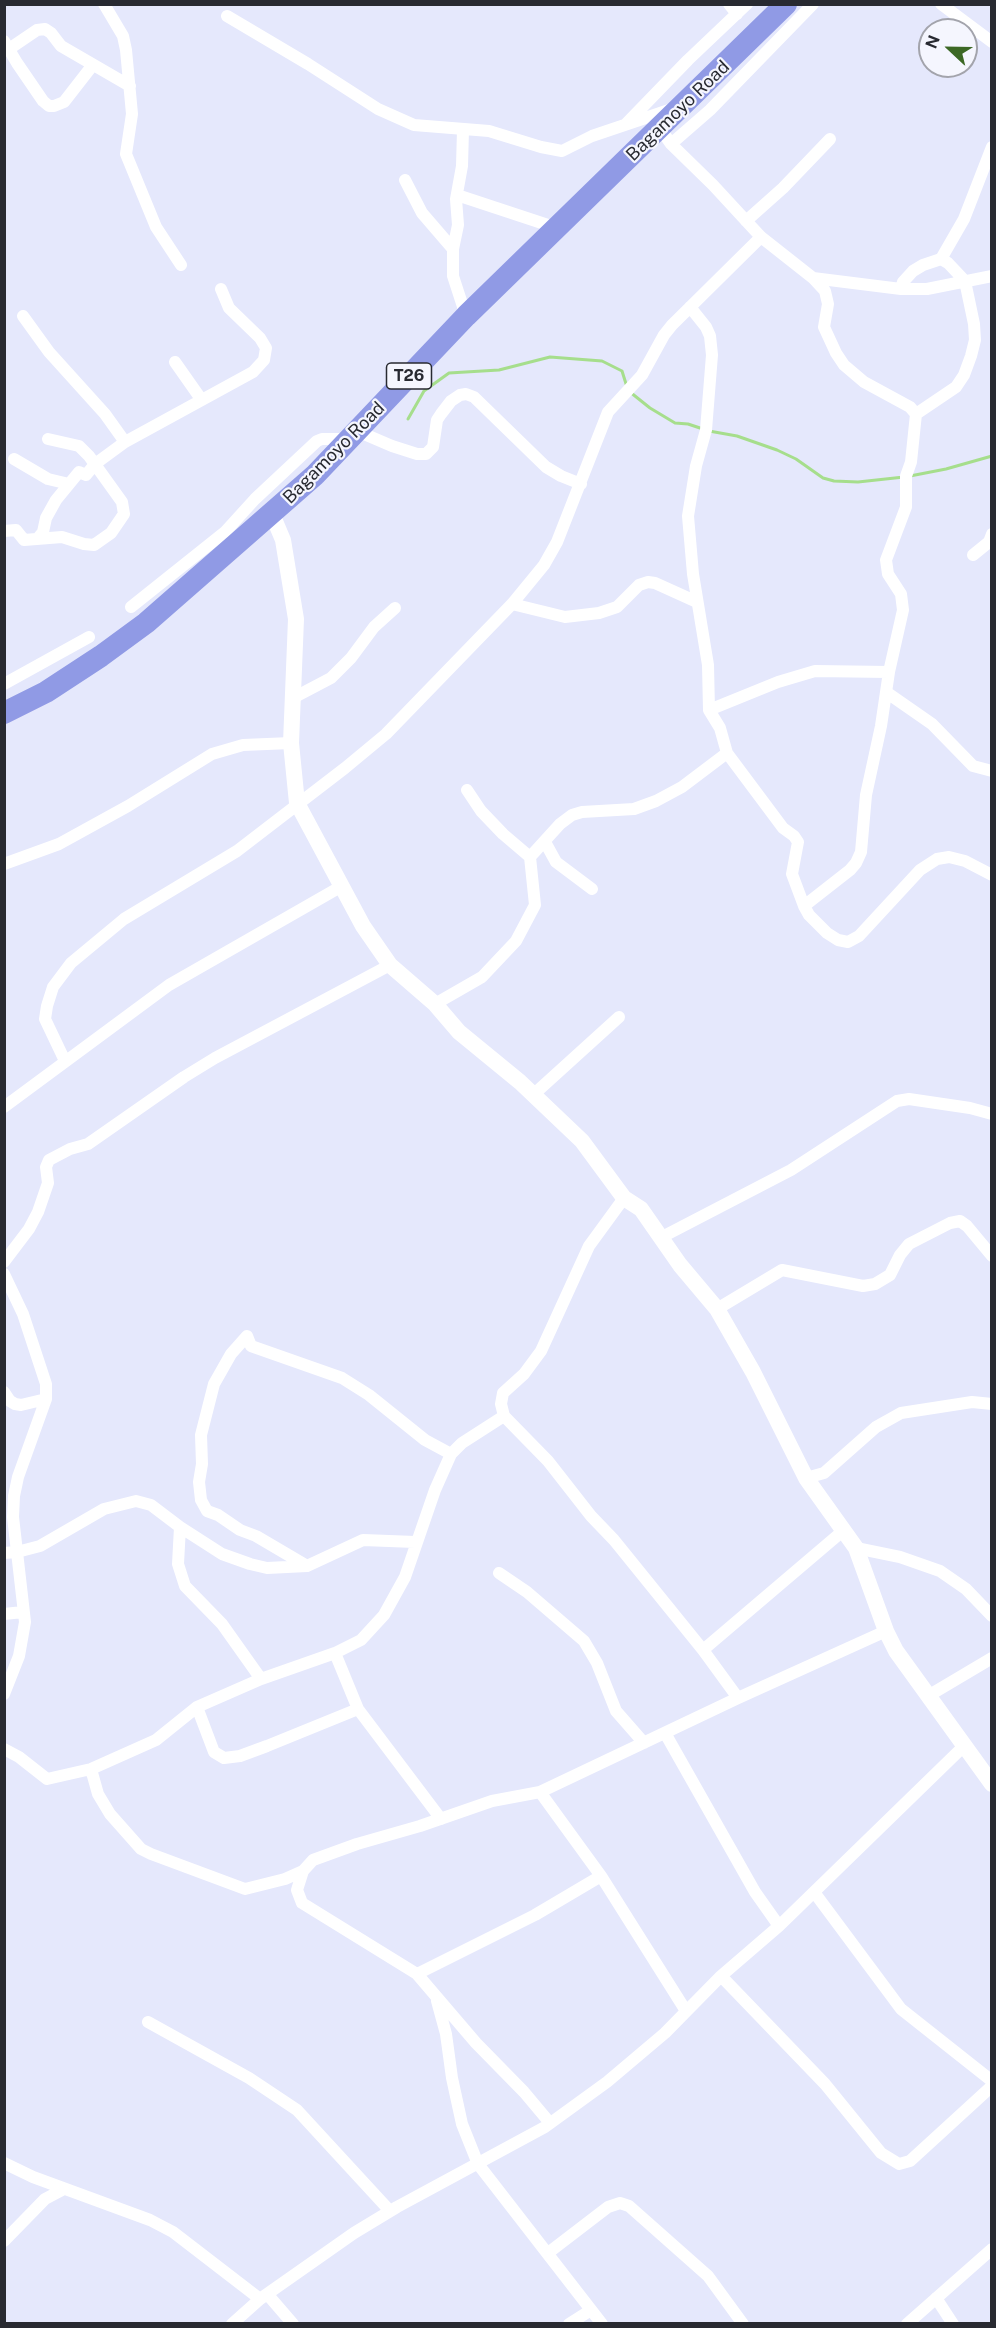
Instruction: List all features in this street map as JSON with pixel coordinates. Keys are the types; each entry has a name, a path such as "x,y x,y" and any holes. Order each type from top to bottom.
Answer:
{"highway":[{"name":"Bagamoyo Road","path":"4,713 46,692 146,623 232,538 272,514 315,475 466,316 557,228 667,135 685,105 786,4"}],"street":[{"path":"104,4 123,36 132,114 126,154 156,227 181,265"},
{"path":"624,126 733,9 747,4"},
{"path":"804,906 850,870 861,852 866,795 903,610 901,594 888,574 886,560 906,507 906,477 911,462 916,414 910,407 864,382 844,365 824,327 828,297 825,291 813,278 761,237 667,135 710,110 813,4"},
{"path":"941,4 992,42"},
{"path":"227,16 316,68 378,109 414,125 489,131 541,147 562,150 569,149 584,139 685,105"},
{"path":"92,66 64,102 54,106 43,101 7,45 37,30 45,29 61,46 130,86"},
{"path":"463,130 462,166 455,208 458,225 453,249 453,276 466,316"},
{"path":"746,221 783,188 830,139"},
{"path":"901,289 903,282 913,271 922,265 941,259 964,219 992,147"},
{"path":"405,180 422,213 453,249"},
{"path":"457,195 557,228"},
{"path":"65,1061 45,1019 53,987 71,963 124,919 237,851 345,768 386,734 512,604 544,565 557,542 608,412 642,375 664,335 761,237"},
{"path":"916,414 956,387 964,375 975,340 966,281 954,267 941,259"},
{"path":"813,278 901,289 927,289 992,276"},
{"path":"38,538 44,532 46,518 56,500 79,472 86,475 95,464 125,442 253,372 264,360 266,348 260,338 229,308 221,289"},
{"path":"690,307 706,327 710,336 712,355 706,430 696,466 688,516 697,602 708,665 709,710 720,728 727,753 783,828 798,842 792,874 804,906 809,915 827,933 838,940 848,942 859,936 920,870 938,859 950,857 964,861 992,875"},
{"path":"23,316 49,352 105,414 125,442"},
{"path":"175,362 201,399"},
{"path":"131,607 232,538 247,507 317,441 353,435 417,454 426,454 433,447 437,420 451,401 460,395 466,394 474,397 546,467 581,484"},
{"path":"4,531 16,530 24,540 62,537 94,545 111,533 124,514 122,502 79,446 48,439"},
{"path":"14,459 48,479 69,484"},
{"path":"272,514 283,540 296,619 291,743 297,803 363,926 390,965 435,1004 459,1032 486,1053 582,1141 624,1198 641,1209 680,1265 717,1309 732,1332 806,1478 856,1548 886,1631 896,1651 963,1747 992,1784"},
{"path":"973,555 988,542 992,534"},
{"path":"512,604 565,617 599,614 617,607 639,585 648,582 697,602"},
{"path":"293,698 331,678 351,658 374,627 396,608"},
{"path":"4,684 89,637"},
{"path":"709,710 778,682 815,671 889,672"},
{"path":"886,692 932,724 973,766 992,771"},
{"path":"4,864 59,844 128,806 213,754 243,745 291,743"},
{"path":"530,857 560,824 572,815 582,812 634,809 656,801 682,787 727,753"},
{"path":"435,1004 482,977 516,941 535,905 530,857 481,811 466,790"},
{"path":"545,842 556,861 592,889"},
{"path":"4,1107 169,985 342,886"},
{"path":"4,1262 29,1229 38,1212 48,1183 46,1167 49,1160 70,1149 88,1144 184,1077 216,1058 390,965"},
{"path":"533,1095 619,1017"},
{"path":"662,1237 791,1170 897,1101 909,1099 992,1114"},
{"path":"624,1198 589,1246 541,1351 524,1374 503,1393 501,1404 504,1416 548,1461 703,1650 738,1698"},
{"path":"717,1309 782,1270 808,1277 863,1286 875,1284 890,1275 900,1255 909,1244 950,1223 960,1221 992,1256"},
{"path":"4,1274 23,1314 46,1384 46,1399 18,1477 14,1496 11,1552 25,1622 19,1656 4,1694"},
{"path":"307,1566 207,1511 201,1500 199,1482 202,1464 201,1435 214,1384 231,1354 247,1336 250,1346 342,1378 369,1395 425,1440 451,1454"},
{"path":"4,1392 10,1401 21,1405 46,1399"},
{"path":"806,1478 824,1473 876,1427 901,1413 972,1402 991,1403"},
{"path":"4,1749 19,1756 47,1779 91,1769 156,1740 197,1707 261,1679 335,1653 361,1640 384,1615 405,1577 443,1468 451,1454 462,1443 504,1416"},
{"path":"11,1552 53,1539 104,1509 136,1502 151,1505 222,1554 267,1568 307,1566 363,1540 416,1542"},
{"path":"180,1527 178,1564 185,1586 222,1624 261,1679"},
{"path":"703,1650 844,1530"},
{"path":"856,1548 900,1557 940,1571 966,1589 992,1616"},
{"path":"499,1573 584,1641 597,1663 616,1711 644,1743"},
{"path":"4,1614 23,1612"},
{"path":"91,1769 98,1794 110,1814 128,1836 146,1852 245,1889 285,1879 303,1871 313,1860 335,1852 492,1801 540,1792 886,1631"},
{"path":"335,1653 358,1709 441,1819"},
{"path":"928,1696 992,1658"},
{"path":"197,1707 214,1752 224,1758 258,1750 358,1709"},
{"path":"665,1733 755,1892 779,1926"},
{"path":"232,2324 264,2297 354,2233 550,2123 607,2082 665,2033 721,1976 779,1926 963,1747"},
{"path":"540,1792 601,1876 686,2011"},
{"path":"303,1871 297,1890 302,1903 417,1974 476,2043 524,2092 550,2123"},
{"path":"417,1974 525,1920 601,1876"},
{"path":"721,1976 825,2084 881,2153 899,2164 910,2161 990,2078 901,2009 814,1892"},
{"path":"437,1998 446,2034 462,2124 478,2164 602,2324"},
{"path":"147,2022 249,2078 297,2110 390,2211"},
{"path":"4,2163 64,2189 150,2220 173,2232 264,2297 293,2324"},
{"path":"4,2241 45,2199 64,2189"},
{"path":"548,2253 608,2207 620,2203 628,2206 708,2276 742,2324"},
{"path":"908,2324 992,2249"},
{"path":"936,2298 953,2324"},
{"path":"569,2324 591,2310"}],"waterway":[{"path":"408,419 424,391 449,373 499,370 550,357 602,361 622,371 627,387"},
{"path":"630,392 650,408 675,423 703,429"},
{"path":"709,431 737,436 777,450 796,459 823,478 834,481 858,482 904,477"},
{"path":"910,476 992,456"}]}
